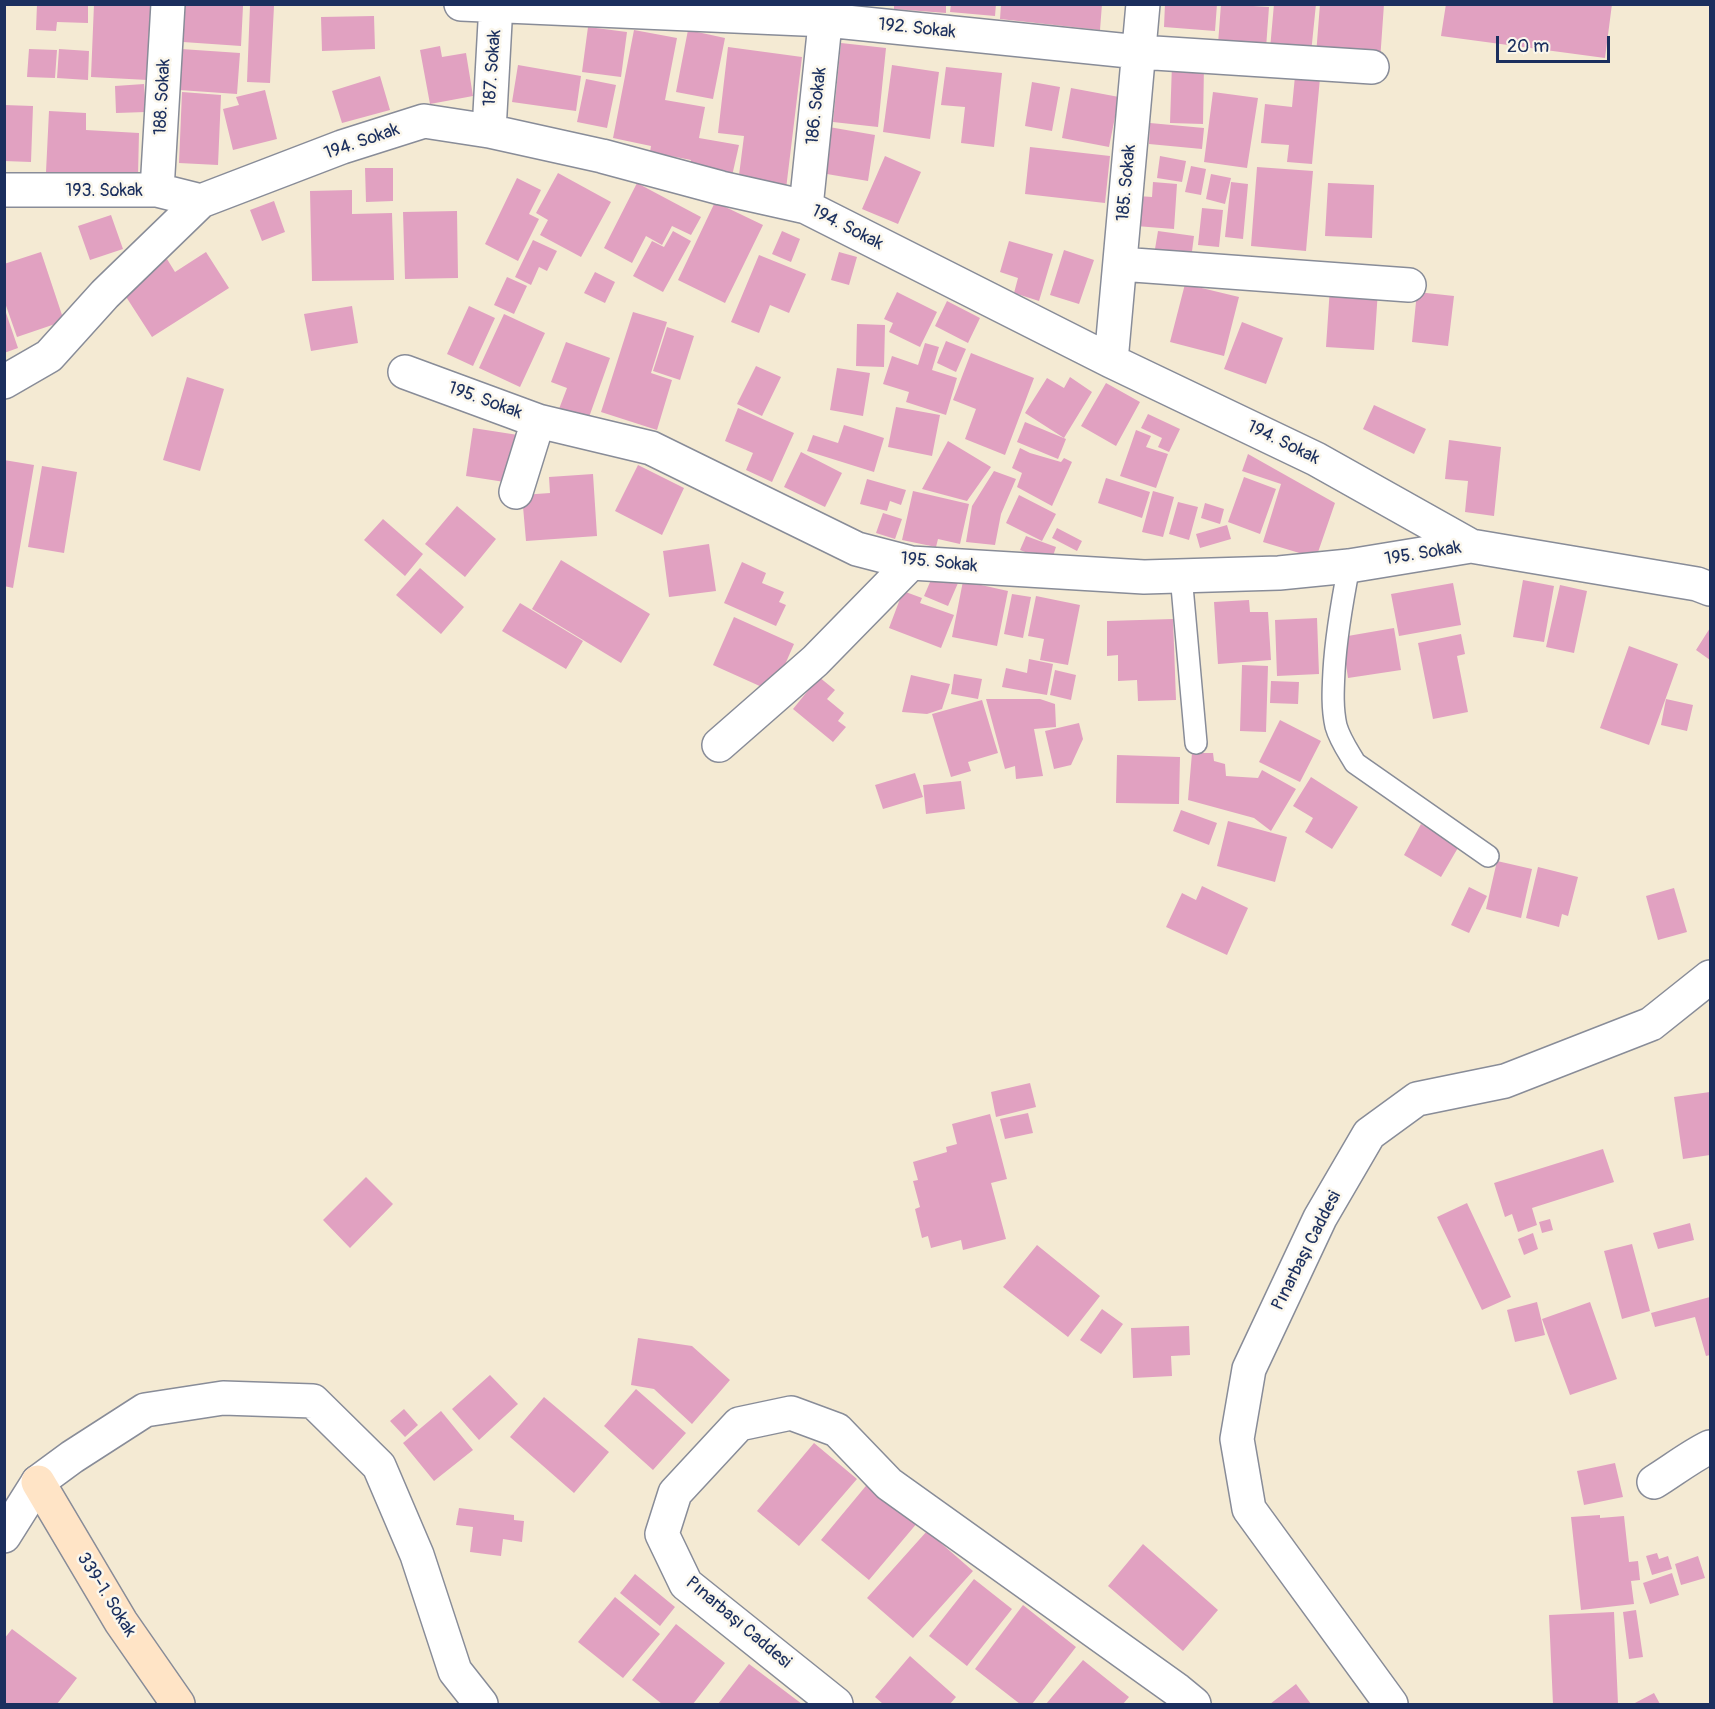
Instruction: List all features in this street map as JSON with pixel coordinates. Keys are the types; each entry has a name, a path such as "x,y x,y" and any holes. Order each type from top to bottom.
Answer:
{"street":[{"name":"188. Sokak","path":"157,190 168,4"},
{"name":"192. Sokak","path":"461,4 826,12 1139,52 1372,67"},
{"name":"185. Sokak","path":"1111,360 1143,4"},
{"name":"187. Sokak","path":"489,131 496,6"},
{"name":"186. Sokak","path":"806,207 826,12"},
{"name":"194. Sokak","path":"4,382 49,356 105,294 201,201 342,147 424,121 489,131 602,156 721,189 806,207 1111,360 1316,459 1471,546 1697,584 1710,589"},
{"name":"193. Sokak","path":"4,190 157,190 201,201"},
{"path":"1120,264 1409,285"},
{"name":"195. Sokak","path":"405,372 538,421 651,448 857,549 911,563 1144,577 1279,573 1349,566 1471,546"},
{"path":"516,492 538,421"},
{"path":"718,745 815,661 911,563"},
{"name":"Pınarbaşı Caddesi","path":"1391,1704 1249,1509 1237,1439 1249,1369 1320,1218 1369,1134 1417,1099 1505,1081 1651,1024 1710,976"},
{"path":"4,1536 38,1482 144,1410 223,1398 313,1401 380,1466 417,1555 455,1671 481,1704"},
{"name":"Pınarbaşı Caddesi","path":"837,1704 686,1584 662,1534 675,1493 739,1424 791,1413 837,1430 889,1484 1194,1704"},
{"path":"1654,1482 1710,1447"},
{"name":"339-1. Sokak","path":"38,1482 121,1622 178,1704"}],"lane":[{"path":"1349,566 1337,627 1333,692 1337,729 1345,748 1355,763 1488,856"},
{"path":"1181,575 1196,743"}],"building":[{"path":"37,4 88,4 88,23 57,22 56,31 36,30"},
{"path":"94,4 151,4 148,80 91,77"},
{"path":"185,4 243,6 241,46 183,42"},
{"path":"894,4 946,4 946,13 894,9"},
{"path":"951,4 996,4 995,16 950,12"},
{"path":"1001,4 1102,4 1100,30 1000,19"},
{"path":"1165,4 1217,4 1215,31 1164,27"},
{"path":"1221,4 1269,7 1266,48 1218,44"},
{"path":"1274,4 1316,4 1311,53 1270,49"},
{"path":"1320,4 1384,4 1380,61 1316,55"},
{"path":"1446,4 1612,4 1605,58 1441,36"},
{"path":"250,5 274,6 270,83 247,82"},
{"path":"374,16 375,49 322,51 321,17"},
{"path":"588,27 627,32 621,77 582,72"},
{"path":"634,30 677,38 665,100 705,107 699,138 739,145 732,176 689,168 691,160 650,152 651,146 613,138"},
{"path":"688,30 725,38 713,99 676,92"},
{"path":"841,43 886,48 878,127 833,122"},
{"path":"440,46 442,57 466,53 473,96 430,104 420,50"},
{"path":"728,47 802,57 786,189 738,183 744,136 718,133"},
{"path":"29,49 57,50 55,78 27,77"},
{"path":"59,49 89,51 88,80 57,78"},
{"path":"181,49 240,53 237,94 179,90"},
{"path":"1172,64 1204,65 1203,124 1170,123"},
{"path":"518,65 581,76 576,111 512,102"},
{"path":"892,65 939,72 930,139 883,132"},
{"path":"946,67 1002,73 994,147 961,143 965,107 941,105"},
{"path":"380,76 390,110 342,123 332,91"},
{"path":"1295,76 1320,78 1312,164 1287,162 1289,145 1261,143 1265,104 1292,107"},
{"path":"586,79 616,85 607,128 577,122"},
{"path":"1032,82 1060,87 1052,131 1025,126"},
{"path":"144,84 146,112 116,113 115,86"},
{"path":"1071,88 1119,97 1109,147 1062,138"},
{"path":"265,90 277,139 233,150 223,109 239,105 236,97"},
{"path":"182,92 221,95 218,165 179,163"},
{"path":"1213,92 1258,98 1247,168 1204,162"},
{"path":"4,105 33,106 31,162 4,161"},
{"path":"49,111 86,113 86,130 139,133 138,176 46,172"},
{"path":"1150,123 1204,128 1202,149 1149,144"},
{"path":"829,127 875,135 868,181 821,173"},
{"path":"1030,147 1110,156 1105,203 1025,194"},
{"path":"885,156 921,172 898,224 862,209"},
{"path":"1160,156 1186,161 1182,182 1157,178"},
{"path":"1191,166 1206,169 1201,195 1185,192"},
{"path":"1257,167 1313,171 1306,251 1251,246"},
{"path":"365,168 393,168 393,201 366,202"},
{"path":"558,173 611,202 581,257 540,235 548,220 536,213"},
{"path":"1211,174 1231,178 1225,204 1206,199"},
{"path":"517,178 541,190 529,214 539,219 518,261 485,244"},
{"path":"1153,182 1177,184 1174,229 1136,226 1138,196 1152,197"},
{"path":"1231,182 1248,184 1243,239 1225,237"},
{"path":"637,183 701,217 691,235 672,226 662,245 646,236 632,263 604,248"},
{"path":"1328,183 1374,185 1372,238 1325,236"},
{"path":"352,190 352,214 392,213 394,280 312,281 310,191"},
{"path":"274,201 285,232 262,241 250,210"},
{"path":"715,202 763,225 725,303 678,280"},
{"path":"1202,208 1223,210 1219,247 1198,245"},
{"path":"457,211 458,278 405,279 403,212"},
{"path":"111,215 123,249 90,260 78,226"},
{"path":"673,231 691,241 663,292 633,276 652,241 664,247"},
{"path":"782,231 800,239 791,262 772,254"},
{"path":"1158,231 1194,236 1191,259 1154,255"},
{"path":"533,240 557,251 547,271 539,267 531,285 515,277"},
{"path":"1009,241 1053,254 1039,301 1014,293 1018,278 1000,272"},
{"path":"1064,250 1094,260 1079,304 1050,295"},
{"path":"41,252 64,321 17,337 4,300 4,264"},
{"path":"206,252 229,288 152,337 121,289 167,259 175,272"},
{"path":"839,252 857,257 849,285 831,280"},
{"path":"759,255 806,274 789,313 770,305 759,333 731,322"},
{"path":"595,272 615,282 605,303 584,293"},
{"path":"507,277 527,286 514,314 494,305"},
{"path":"1185,284 1239,297 1224,356 1170,342"},
{"path":"1330,287 1378,290 1374,350 1326,347"},
{"path":"897,292 937,312 920,347 889,332 893,323 884,319"},
{"path":"1417,292 1454,296 1448,346 1412,342"},
{"path":"947,301 980,318 968,343 935,326"},
{"path":"352,306 358,343 311,351 304,314"},
{"path":"469,306 495,318 473,366 447,354"},
{"path":"4,307 18,348 4,353"},
{"path":"633,312 667,322 651,373 672,380 657,430 601,412"},
{"path":"504,314 545,333 520,387 479,368"},
{"path":"1242,322 1283,338 1266,384 1224,369"},
{"path":"857,324 885,325 884,367 856,366"},
{"path":"667,327 694,336 680,380 653,371"},
{"path":"946,341 966,349 956,372 937,363"},
{"path":"566,342 610,358 588,420 559,409 567,388 551,382"},
{"path":"925,343 939,347 932,370 957,378 946,415 906,402 909,392 883,384 892,356 918,365"},
{"path":"971,353 1034,378 1005,455 965,439 976,409 953,400"},
{"path":"756,366 781,377 762,416 737,404"},
{"path":"837,368 870,373 863,416 830,410"},
{"path":"187,377 224,389 200,471 163,460"},
{"path":"1070,377 1092,392 1064,438 1025,413 1047,378 1064,388"},
{"path":"1106,383 1140,402 1116,446 1081,426"},
{"path":"1374,405 1426,429 1414,454 1363,429"},
{"path":"896,407 940,415 932,456 888,447"},
{"path":"738,408 794,433 772,482 746,470 753,453 725,441"},
{"path":"1148,414 1180,429 1169,452 1158,447 1162,438 1141,428"},
{"path":"1025,422 1066,439 1058,459 1017,442"},
{"path":"844,425 884,438 874,472 807,451 813,435 838,443"},
{"path":"473,428 518,435 511,483 466,476"},
{"path":"1136,430 1151,436 1146,447 1168,454 1156,488 1120,476"},
{"path":"1449,440 1501,447 1494,516 1465,512 1468,481 1445,479"},
{"path":"948,441 991,467 967,501 922,489"},
{"path":"1020,448 1061,462 1064,458 1072,462 1052,506 1017,487 1022,473 1012,468"},
{"path":"801,452 842,473 825,507 784,487"},
{"path":"1248,454 1335,503 1316,558 1263,542 1281,484 1242,471"},
{"path":"4,460 34,465 13,588 4,586"},
{"path":"638,465 684,488 662,535 615,511"},
{"path":"42,466 77,472 64,553 28,547"},
{"path":"994,471 1016,479 1001,514 995,545 966,542 972,506"},
{"path":"593,474 597,536 526,541 522,495 550,493 549,477"},
{"path":"1244,477 1276,489 1260,534 1228,522"},
{"path":"1106,478 1150,492 1142,518 1098,503"},
{"path":"867,479 906,490 901,505 890,501 887,511 860,504"},
{"path":"913,491 969,504 960,544 938,539 936,547 902,540"},
{"path":"1153,491 1174,497 1163,537 1142,532"},
{"path":"1019,495 1056,514 1042,541 1006,523"},
{"path":"1178,502 1198,507 1189,540 1169,534"},
{"path":"1205,503 1224,509 1220,524 1201,518"},
{"path":"457,506 496,539 465,577 425,544"},
{"path":"883,513 902,519 895,539 876,533"},
{"path":"383,519 423,554 405,576 364,540"},
{"path":"1227,525 1231,539 1200,548 1196,534"},
{"path":"1057,528 1082,541 1077,551 1052,538"},
{"path":"1026,536 1056,547 1051,562 1020,550"},
{"path":"709,544 716,591 669,597 663,551"},
{"path":"561,560 650,614 621,663 532,609"},
{"path":"742,562 766,573 762,583 784,592 779,602 786,605 776,626 724,603"},
{"path":"420,568 464,607 441,634 396,595"},
{"path":"934,573 958,583 948,606 924,596"},
{"path":"1523,580 1554,586 1544,642 1513,637"},
{"path":"963,581 1008,591 997,646 952,637"},
{"path":"1453,583 1461,625 1399,636 1391,594"},
{"path":"1560,585 1587,591 1574,653 1546,647"},
{"path":"903,591 922,598 920,603 954,615 941,648 889,628"},
{"path":"1012,594 1031,597 1023,638 1004,634"},
{"path":"1036,596 1080,605 1068,665 1040,660 1044,639 1028,636"},
{"path":"1249,600 1250,612 1268,612 1271,660 1218,664 1214,602"},
{"path":"520,603 583,641 566,669 502,631"},
{"path":"734,617 794,644 773,692 713,665"},
{"path":"1317,618 1319,674 1277,676 1275,620"},
{"path":"1173,619 1176,700 1138,701 1137,680 1118,681 1118,655 1107,656 1107,621"},
{"path":"1394,628 1401,670 1348,678 1342,637"},
{"path":"1710,628 1710,660 1696,650"},
{"path":"1461,634 1465,654 1457,656 1468,712 1433,719 1418,643"},
{"path":"1629,646 1678,664 1649,745 1600,728"},
{"path":"1029,659 1053,664 1047,695 1002,687 1006,668 1027,673"},
{"path":"1242,665 1268,666 1266,732 1240,731"},
{"path":"1055,670 1076,675 1071,700 1050,695"},
{"path":"954,674 982,679 978,699 951,694"},
{"path":"911,675 950,684 942,709 927,714 902,712"},
{"path":"819,677 835,690 827,699 844,713 838,721 846,727 833,742 793,709"},
{"path":"1271,681 1299,682 1298,704 1270,703"},
{"path":"986,699 1040,699 1055,704 1056,727 1034,729 1043,776 1016,779 1015,766 1005,769"},
{"path":"1666,699 1693,705 1687,731 1661,725"},
{"path":"982,700 998,753 968,762 971,771 951,777 932,714"},
{"path":"1280,720 1321,741 1300,782 1259,762"},
{"path":"1079,723 1083,739 1071,765 1054,769 1045,731"},
{"path":"1192,753 1213,753 1214,761 1225,764 1226,776 1258,778 1262,770 1296,789 1271,831 1254,818 1188,800"},
{"path":"1117,755 1180,757 1179,804 1116,803"},
{"path":"915,773 923,797 883,809 875,785"},
{"path":"1311,777 1358,807 1332,849 1305,832 1313,818 1293,806"},
{"path":"961,781 965,809 926,814 923,785"},
{"path":"1181,810 1217,823 1209,845 1173,831"},
{"path":"1228,821 1287,837 1275,882 1217,866"},
{"path":"1421,824 1459,846 1441,877 1404,855"},
{"path":"1497,861 1532,869 1521,918 1486,909"},
{"path":"1538,867 1578,877 1568,916 1562,914 1559,927 1526,918"},
{"path":"1202,886 1248,908 1227,955 1166,927 1182,893 1196,900"},
{"path":"1469,887 1487,896 1469,933 1451,925"},
{"path":"1674,888 1687,932 1658,940 1646,896"},
{"path":"1030,1083 1036,1107 996,1117 991,1092"},
{"path":"1710,1092 1710,1155 1683,1159 1674,1097"},
{"path":"1028,1113 1033,1133 1005,1139 1000,1119"},
{"path":"990,1114 1007,1179 991,1183 1006,1239 963,1250 961,1240 931,1248 928,1236 922,1238 915,1209 920,1207 913,1181 918,1180 913,1162 947,1152 946,1147 957,1144 952,1124"},
{"path":"1603,1149 1614,1182 1532,1208 1537,1225 1518,1232 1512,1214 1505,1217 1494,1183"},
{"path":"366,1177 393,1204 350,1248 323,1220"},
{"path":"1467,1203 1511,1297 1482,1310 1437,1217"},
{"path":"1550,1219 1553,1230 1542,1233 1539,1222"},
{"path":"1690,1223 1694,1240 1658,1249 1653,1233"},
{"path":"1533,1233 1538,1249 1524,1255 1518,1239"},
{"path":"1632,1244 1650,1311 1622,1319 1604,1251"},
{"path":"1037,1245 1100,1296 1068,1337 1003,1287"},
{"path":"1710,1297 1710,1355 1706,1356 1695,1317 1655,1327 1651,1313"},
{"path":"1537,1302 1545,1335 1515,1342 1507,1310"},
{"path":"1590,1302 1617,1379 1570,1395 1542,1319"},
{"path":"1102,1309 1123,1324 1101,1354 1080,1340"},
{"path":"1189,1326 1190,1355 1171,1356 1172,1376 1133,1378 1131,1328"},
{"path":"638,1338 692,1346 730,1380 692,1424 654,1389 631,1385"},
{"path":"490,1375 518,1404 479,1440 452,1409"},
{"path":"636,1389 686,1433 653,1470 604,1426"},
{"path":"544,1397 609,1452 574,1493 510,1437"},
{"path":"404,1409 418,1425 405,1437 390,1421"},
{"path":"441,1411 473,1450 434,1481 403,1443"},
{"path":"814,1443 857,1479 799,1546 757,1511"},
{"path":"1615,1463 1623,1497 1584,1505 1577,1471"},
{"path":"870,1481 918,1522 869,1580 821,1540"},
{"path":"459,1508 514,1515 514,1520 524,1521 522,1542 503,1539 501,1556 470,1552 473,1527 456,1525"},
{"path":"1600,1515 1600,1518 1624,1516 1629,1562 1638,1561 1640,1580 1631,1581 1634,1604 1581,1610 1571,1517"},
{"path":"927,1531 973,1571 913,1638 867,1598"},
{"path":"1143,1544 1218,1610 1183,1651 1108,1586"},
{"path":"1657,1553 1659,1559 1668,1556 1672,1569 1652,1575 1646,1556"},
{"path":"1698,1556 1705,1578 1681,1585 1675,1564"},
{"path":"1672,1573 1679,1595 1650,1604 1643,1583"},
{"path":"635,1574 675,1607 660,1626 620,1593"},
{"path":"974,1579 1012,1609 967,1666 929,1636"},
{"path":"615,1597 660,1634 623,1678 578,1642"},
{"path":"1023,1605 1076,1647 1032,1704 1020,1704 975,1669"},
{"path":"1636,1610 1643,1657 1629,1659 1623,1612"},
{"path":"1614,1612 1618,1704 1553,1704 1549,1615"},
{"path":"676,1624 725,1663 693,1704 662,1704 632,1680"},
{"path":"12,1629 77,1678 57,1704 4,1704 4,1639"},
{"path":"910,1656 956,1697 950,1704 883,1704 875,1697"},
{"path":"1083,1660 1129,1697 1123,1704 1046,1704"},
{"path":"749,1664 802,1704 718,1704"},
{"path":"1296,1684 1311,1704 1270,1704"},
{"path":"1654,1693 1660,1704 1633,1704"}]}
